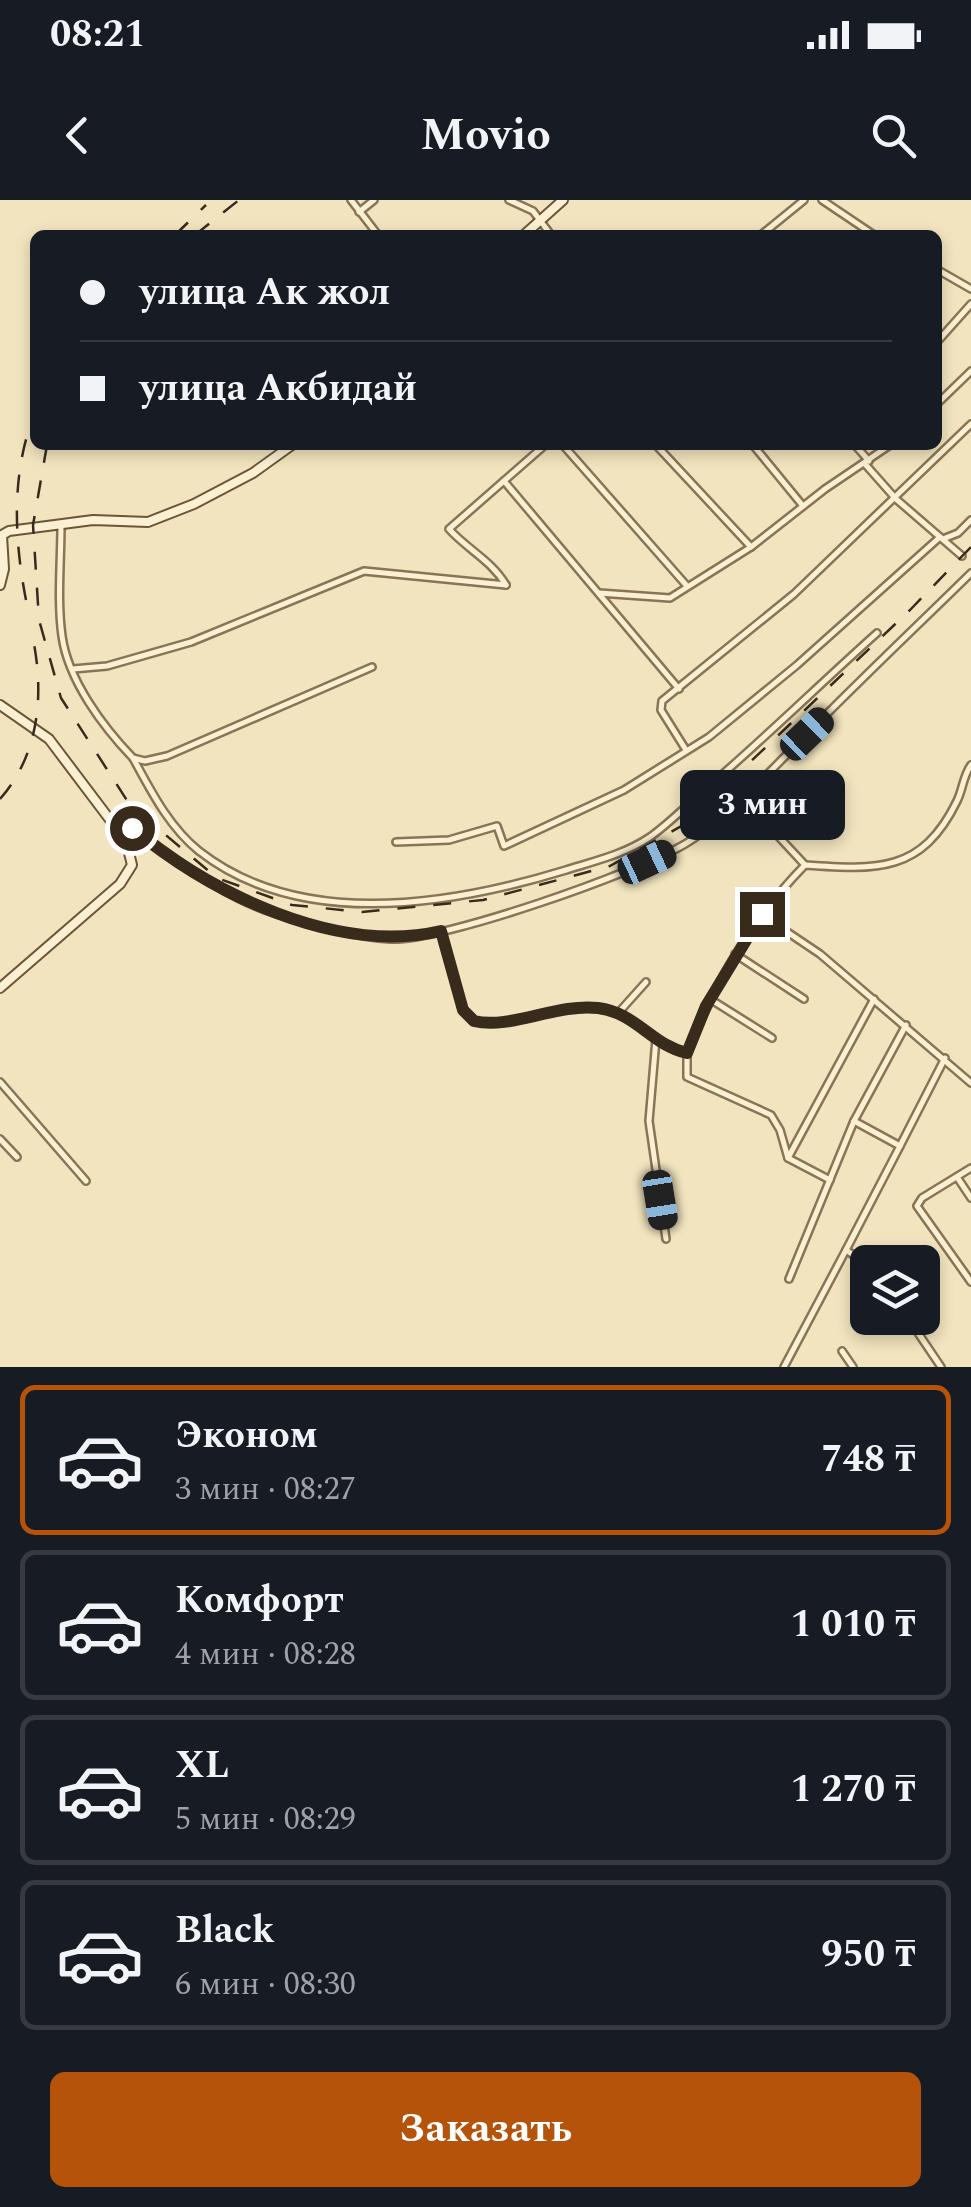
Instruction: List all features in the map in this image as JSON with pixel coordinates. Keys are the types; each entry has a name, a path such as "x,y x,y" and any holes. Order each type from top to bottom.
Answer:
{"main road":[{"path":"529,230 563,200"},
{"path":"0,584 4,570 1,533 16,528 125,519 148,522 194,504 253,473 285,450"},
{"path":"0,705 49,739 132,854 132,865 120,884 0,988"}],"street":[{"path":"351,200 374,230"},
{"path":"359,212 374,200"},
{"path":"510,200 526,206 548,230"},
{"path":"767,230 804,200"},
{"path":"822,200 867,230"},
{"path":"942,272 971,289"},
{"path":"942,337 971,304"},
{"path":"942,399 971,371"},
{"path":"686,750 661,710 662,702 794,594 971,424"},
{"path":"73,669 107,666 191,642 364,571 506,585 498,570 470,552 448,528 539,450"},
{"path":"567,450 687,586"},
{"path":"661,450 750,547"},
{"path":"757,450 803,506"},
{"path":"859,450 896,500 962,556"},
{"path":"599,594 660,600 750,547 883,450"},
{"path":"504,481 680,689"},
{"path":"396,842 450,840 497,826 504,846 624,790 709,738 942,538 958,533 971,520"},
{"path":"62,525 61,632 73,669 92,704 133,758 161,806 198,850 246,877 300,897 390,903 511,887 624,852 651,836 786,721 877,633"},
{"path":"114,824 122,822 192,871 270,912 389,939 441,931 647,862 685,844 782,760 971,572"},
{"path":"133,758 168,756 372,667"},
{"path":"741,796 806,865 869,867 910,860 926,846 958,797 971,765"},
{"path":"958,797 971,802"},
{"path":"806,865 762,914 735,954 706,1006 687,1053 690,1080 771,1115 788,1158 830,1180"},
{"path":"762,914 820,954 971,1084"},
{"path":"441,931 463,1010 474,1021 493,1022 556,1009 620,1012 669,1049 687,1053"},
{"path":"735,954 804,999"},
{"path":"620,1012 646,982"},
{"path":"710,999 772,1038"},
{"path":"788,1158 874,999"},
{"path":"789,1279 854,1121 906,1025"},
{"path":"656,1039 649,1121 666,1239"},
{"path":"784,1367 945,1058"},
{"path":"0,1082 86,1181"},
{"path":"854,1121 900,1146"},
{"path":"0,1139 16,1157"},
{"path":"971,1168 922,1198 917,1206 971,1282"},
{"path":"957,1177 971,1198"},
{"path":"846,1250 850,1253"},
{"path":"919,1335 941,1367"},
{"path":"842,1350 853,1367"}],"railway":[{"path":"201,230 239,200"},
{"path":"180,230 206,205"},
{"path":"26,600 17,505 30,427"},
{"path":"46,450 33,525 39,620 61,698 130,805 217,878 292,905 362,912 483,900 610,866 685,824 971,547"},
{"path":"0,799 23,764 35,726 38,685 34,644"}],"route":[{"path":"132,828 192,871 270,912 389,939 441,931 463,1010 474,1021 483,1024 556,1009 620,1012 669,1049 687,1053 706,1006 762,914"}]}
